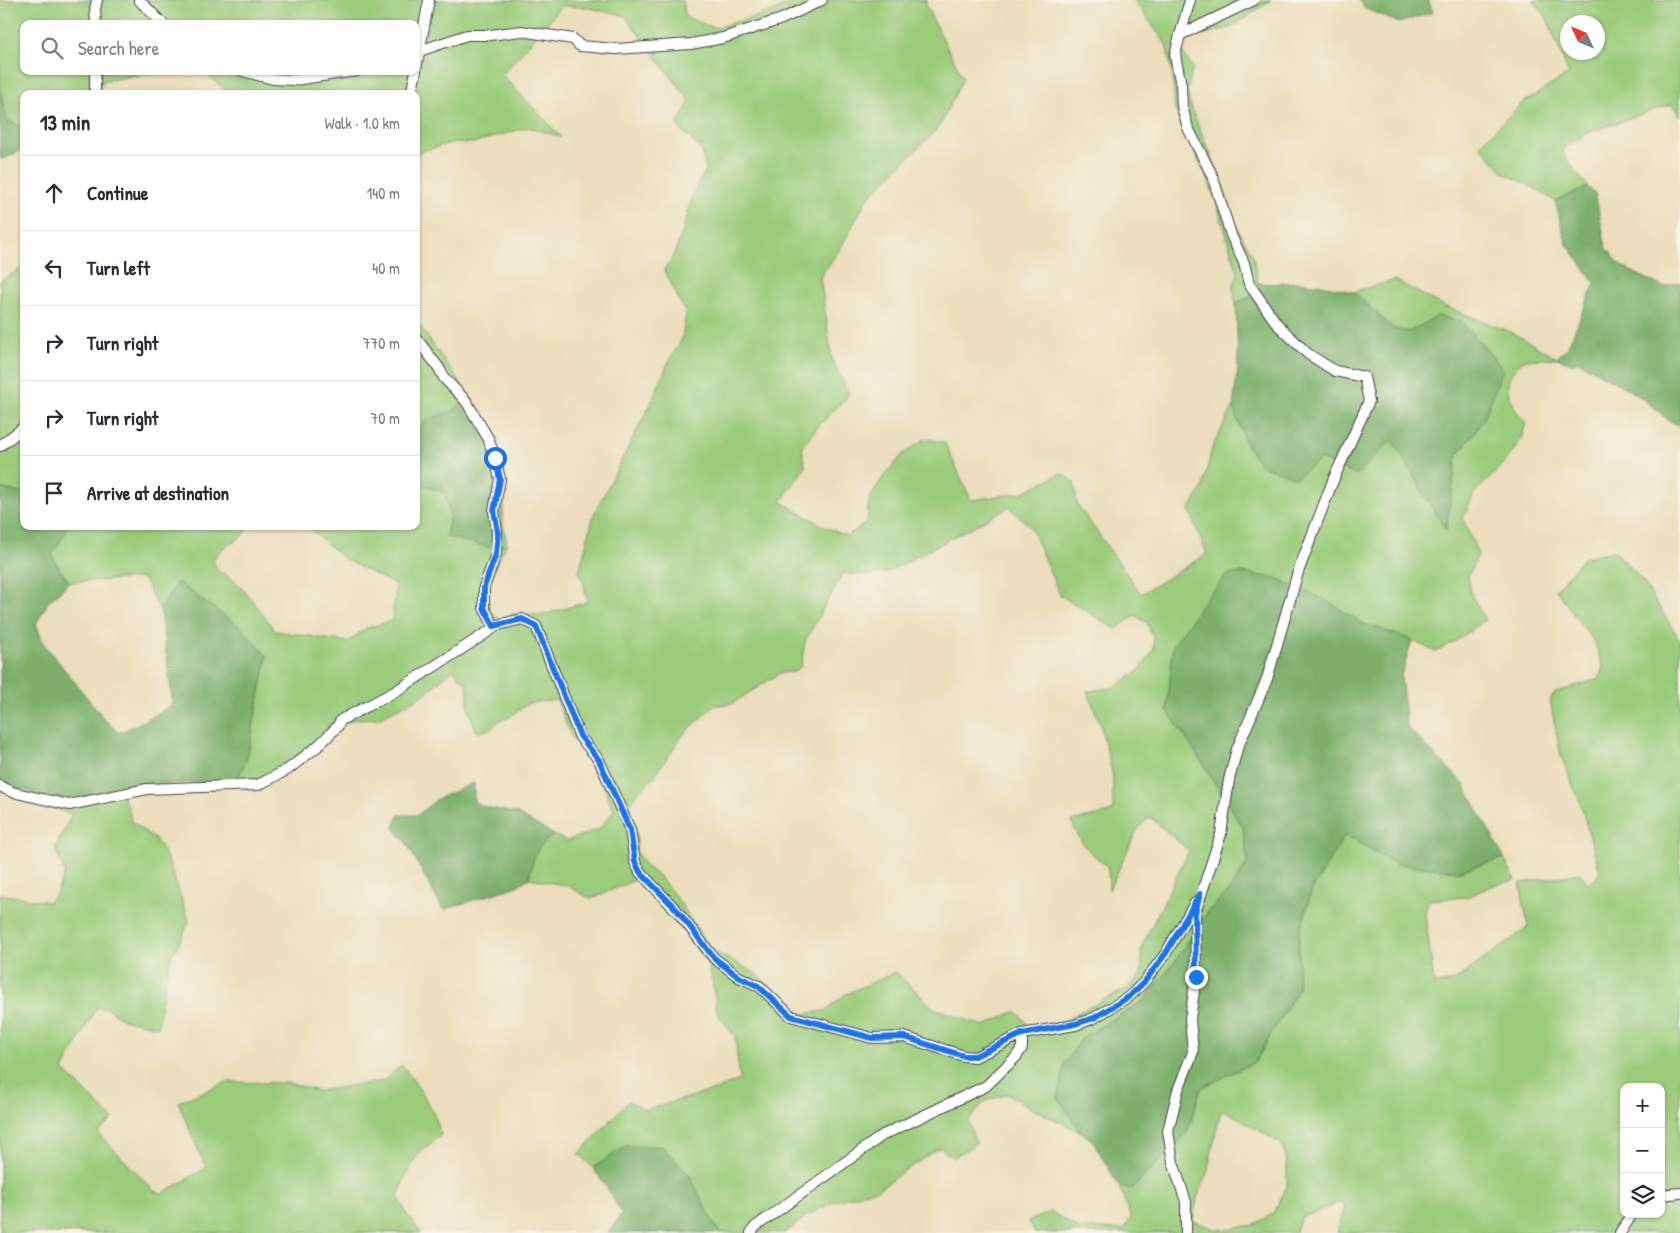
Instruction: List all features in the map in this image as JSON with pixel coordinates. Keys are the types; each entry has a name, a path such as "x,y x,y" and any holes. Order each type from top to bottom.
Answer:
{"street":[{"path":"96,20 97,0"},
{"path":"139,0 159,20"},
{"path":"420,41 428,0"},
{"path":"420,50 468,35 490,35 521,31 573,39 580,46 616,49 691,44 723,38 782,19 822,0"},
{"path":"1186,1233 1186,1202 1173,1162 1168,1130 1178,1090 1193,1052 1190,1019 1196,977 1195,913 1221,834 1229,780 1237,749 1267,679 1298,572 1334,478 1369,401 1364,377 1336,371 1308,354 1277,324 1249,284 1244,263 1231,235 1212,175 1188,128 1184,114 1175,55 1190,0"},
{"path":"1180,34 1254,0"},
{"path":"95,90 96,75"},
{"path":"258,75 273,79 294,80 329,75"},
{"path":"412,90 415,75"},
{"path":"420,343 439,368 444,378 466,401 488,438 495,458 500,479 494,511 498,532 496,554 484,587 484,608 494,626"},
{"path":"0,446 20,430"},
{"path":"0,786 12,792 69,805 147,789 258,784 287,770 318,746 337,727 341,720 396,691 491,630 494,626 522,619 536,626 580,736 599,760 630,830 635,862 640,872 677,910 714,958 739,977 758,986 791,1016 872,1038 904,1037 964,1056 975,1056 1022,1034 1075,1024 1094,1018 1130,996 1145,981 1166,953 1200,894"},
{"path":"751,1233 755,1227 883,1135 986,1086 1016,1057 1022,1048 1022,1034"},
{"path":"1665,1195 1680,1193"},
{"path":"1620,1233 1629,1218"}],"green space":[{"path":"0,0 683,0 685,17 714,28 772,12 796,0 926,0 926,6 963,78 939,127 867,199 840,249 820,277 832,359 849,395 815,430 802,447 805,467 781,502 827,528 847,536 867,522 869,500 882,479 902,455 926,438 945,443 971,500 1022,493 1061,473 1074,482 1077,504 1141,594 1207,554 1189,510 1203,487 1212,448 1233,407 1247,446 1321,459 1356,475 1392,439 1446,529 1457,456 1484,419 1438,316 1409,332 1393,328 1353,292 1395,280 1441,305 1513,333 1557,358 1523,360 1511,374 1508,383 1509,396 1514,408 1526,423 1521,440 1504,464 1474,493 1463,519 1478,555 1468,576 1472,596 1485,620 1459,639 1436,652 1412,640 1362,623 1327,601 1294,586 1167,710 1243,828 1248,862 1229,891 1209,910 1174,963 1145,1000 1082,1038 1058,1098 1081,1132 1033,1109 1008,1094 985,1101 968,1121 976,1143 953,1158 940,1147 878,1189 835,1201 808,1215 785,1233 720,1233 712,1220 626,1146 593,1168 579,1154 629,1101 645,1110 712,1091 740,1080 735,1037 717,1013 712,979 706,961 691,942 678,915 642,877 591,899 568,886 529,878 536,853 547,840 554,835 566,841 599,829 614,811 591,755 572,739 557,700 529,703 508,718 500,720 492,728 477,733 468,708 468,686 453,669 421,697 378,718 355,719 344,723 337,719 298,756 275,772 252,780 237,780 247,758 267,656 177,583 160,610 143,578 69,582 52,555 67,530 246,530 241,537 221,550 217,555 213,561 217,569 232,579 243,590 275,631 347,642 367,628 392,621 396,585 344,559 311,530 420,530 420,484 445,493 450,515 493,548 507,544 497,562 487,592 490,611 499,619 513,614 543,615 587,602 584,583 579,572 594,514 651,403 669,361 682,339 686,314 664,269 671,261 683,231 693,193 706,170 702,151 677,125 690,101 625,16 585,7 562,6 502,75 561,137 528,127 473,143 451,143 420,151 420,90 225,90 208,75 420,75 420,20 20,20 20,75 137,75 104,81 98,90 20,90 20,126 7,121 0,91","holes":["1009,507 1030,526 1060,595 1116,629 1135,615 1147,623 1153,637 1154,649 1140,670 1114,688 1087,691 1100,723 1113,776 1113,810 1097,816 1072,821 1082,842 1108,867 1109,890 1138,828 1150,817 1189,851 1143,944 1140,976 1125,990 1077,1013 1062,1023 1030,1027 1016,1011 984,1026 933,1008 896,972 846,994 825,1011 802,1014 755,973 712,950 676,897 659,876 646,867 636,852 635,824 628,806 638,792 652,779 683,735 713,706 733,703 780,673 794,672 801,666 805,641 843,573 864,575 886,573"]},
{"path":"1134,0 1271,0 1232,27 1188,38 1181,50 1193,68 1187,91 1193,113 1217,169 1238,230 1253,255 1258,283 1250,297 1236,303 1233,288 1238,273 1213,192 1175,109 1172,72 1166,44"},
{"path":"1358,0 1428,0 1433,12 1399,23 1366,9"},
{"path":"1533,0 1680,0 1680,116 1671,104 1588,133 1564,147 1564,156 1588,187 1555,201 1504,173 1480,145 1521,104 1569,74 1563,60 1605,60 1605,15 1560,15 1560,51 1546,16"},
{"path":"0,91 7,121 20,126 20,151 4,159 0,158"},
{"path":"1588,187 1595,193 1606,247 1621,266 1663,287 1680,282 1680,426 1670,421 1638,395 1578,361 1574,364 1557,358 1568,346 1595,283 1566,243 1555,201"},
{"path":"20,269 20,493 0,488 0,458 3,452 0,450 0,281"},
{"path":"1294,282 1317,284 1353,292 1393,328 1408,332 1438,316 1461,321 1503,369 1484,419 1457,456 1446,530 1392,440 1356,475 1321,459 1296,478 1260,465 1247,446 1233,407 1238,368 1236,303 1250,297 1258,283"},
{"path":"420,327 470,396 453,411 426,420 420,428 420,361 425,356 420,350"},
{"path":"470,396 494,429 507,484 503,523 507,544 493,548 446,537 450,515 445,493 420,484 420,428 426,420 453,411"},
{"path":"0,488 20,493 20,530 67,530 52,555 69,582 47,604 36,624 44,644 105,720 119,733 154,716 173,704 160,610 177,582 239,626 267,656 247,758 237,780 133,786 120,792 93,794 70,799 10,786 0,779"},
{"path":"1615,551 1644,583 1680,640 1680,1233 1337,1233 1345,1207 1341,1202 1301,1218 1295,1233 1034,1233 1028,1221 1051,1212 1078,1228 1124,1230 1131,1217 1119,1186 1131,1190 1187,1133 1201,1088 1255,1062 1298,989 1299,934 1312,890 1345,834 1397,864 1458,871 1504,858 1515,880 1491,886 1467,897 1428,900 1425,914 1434,984 1454,981 1528,927 1520,883 1580,873 1588,884 1595,879 1600,872 1580,802 1561,756 1550,700 1555,693 1599,678 1603,667 1595,643 1556,590 1584,557","holes":["1221,1110 1228,1112 1282,1144 1287,1163 1287,1186 1274,1213 1254,1225 1218,1230 1193,1221 1197,1198 1206,1177"]},
{"path":"1242,573 1276,578 1327,601 1362,623 1412,640 1401,676 1407,727 1463,783 1504,858 1458,871 1397,864 1345,835 1312,890 1299,934 1298,989 1255,1062 1201,1088 1187,1133 1131,1190 1119,1186 1093,1141 1081,1132 1058,1098 1065,1062 1082,1038 1145,1000 1174,963 1209,910 1229,891 1248,862 1243,828 1167,710 1173,646 1207,597 1228,574"},
{"path":"0,779 10,786 70,799 93,794 120,792 129,808 131,821 156,840 168,860 189,921 180,942 171,956 161,1002 158,1027 122,1019 107,1008 96,1008 63,1070 113,1119 98,1133 154,1191 163,1193 206,1168 178,1102 228,1082 289,1083 318,1091 383,1081 402,1065 430,1107 441,1135 418,1154 405,1177 398,1197 408,1216 421,1233 0,1233 0,894 49,902 57,892 65,873 55,848 72,814 0,791"},
{"path":"474,783 474,802 485,807 516,813 554,835 542,844 536,853 529,878 517,886 443,910 406,842 394,828 399,815 418,815 437,799"},
{"path":"626,1146 662,1146 690,1176 720,1233 608,1233 622,1214 593,1168"}],"route":[{"path":"495,458 500,479 494,511 498,532 496,554 484,587 484,608 494,626 522,619 536,626 580,736 599,760 630,830 635,862 640,872 677,910 714,958 739,977 758,986 791,1016 872,1038 904,1037 964,1056 975,1056 1022,1034 1075,1024 1094,1018 1130,996 1145,981 1166,953 1200,894 1194,924 1197,956 1196,977"}]}
